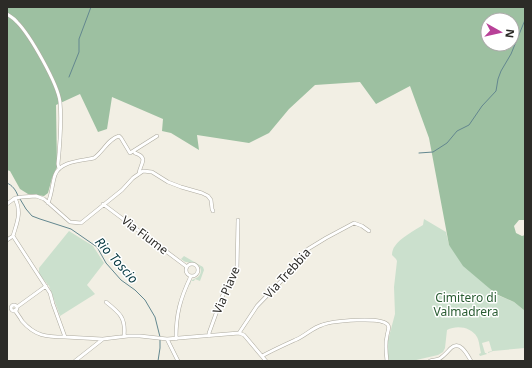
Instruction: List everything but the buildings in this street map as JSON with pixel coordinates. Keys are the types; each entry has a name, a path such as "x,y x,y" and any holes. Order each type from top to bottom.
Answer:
{"street":[{"path":"7,14 18,23 31,41 55,85 60,101 61,112 58,164 60,169"},
{"path":"48,203 51,198 55,176 60,169 67,164 94,158 116,136 121,138 130,153 157,136"},
{"path":"135,153 140,155 143,159 142,165 138,170 138,174"},
{"path":"7,204 16,198 36,196 44,199 70,222 81,223 143,171 152,172 168,182 208,196 211,200 213,211"},
{"path":"7,240 14,236 19,216 16,198"},
{"name":"Via Fiume","path":"103,204 187,267"},
{"name":"Via Piave","path":"209,336 222,297 238,268 238,220"},
{"name":"Via Trebbia","path":"239,333 257,306 287,275 308,249 354,223 369,230"},
{"path":"14,236 50,293 65,337"},
{"path":"176,339 176,322 179,306 191,276 196,275 198,271 193,264 187,267 186,271 187,274 191,276"},
{"path":"14,309 46,286"},
{"path":"106,302 120,314 124,321 124,336"},
{"path":"7,307 14,309 27,326 40,335 51,337 103,339 124,336 140,336 176,339 239,333 244,335 266,361"},
{"path":"262,356 296,340 318,326 324,324 371,320 382,321 388,324 389,327 386,340 387,361"},
{"path":"75,361 103,339"},
{"path":"167,339 178,361"},
{"path":"430,361 438,359 453,347 457,346 462,348 471,361"}],"green space":[{"path":"7,7 525,7 525,220 519,220 514,226 516,233 522,236 525,235 525,311 514,302 496,294 463,266 449,245 429,138 410,86 376,104 360,82 315,85 289,109 269,133 249,143 197,135 199,150 171,133 162,131 163,119 112,97 107,129 98,132 80,94 56,105 57,167 48,193 44,196 28,194 20,189 10,171 7,170"},
{"name":"Cimitero di Valmadrera","path":"424,219 446,232 449,245 495,294 514,302 525,311 525,348 493,351 488,353 492,351 489,341 482,343 485,353 487,354 480,356 479,354 481,353 477,337 468,329 459,327 447,330 445,348 443,352 438,355 412,361 388,361 387,344 395,314 394,287 397,261 392,255 392,251 400,240 423,225"},
{"path":"69,231 93,246 104,263 87,285 95,294 60,316 49,286 39,274 39,268"},
{"path":"184,256 203,267 204,270 200,281 195,279 194,281 191,281 199,276 201,272 200,268 196,264 185,262 181,259"}],"waterway":[{"path":"69,77 79,52 79,39 91,7"},
{"path":"419,153 433,152 447,143 457,131 469,125 482,106 496,91 501,71 511,54 525,20"},
{"name":"Rio Toscio","path":"7,183 14,188 18,196"},
{"name":"Rio Toscio","path":"20,199 32,216 71,229 97,247 106,263 121,280 135,290 145,300 155,317 160,337"},
{"name":"Rio Toscio","path":"158,361 160,340"}]}
